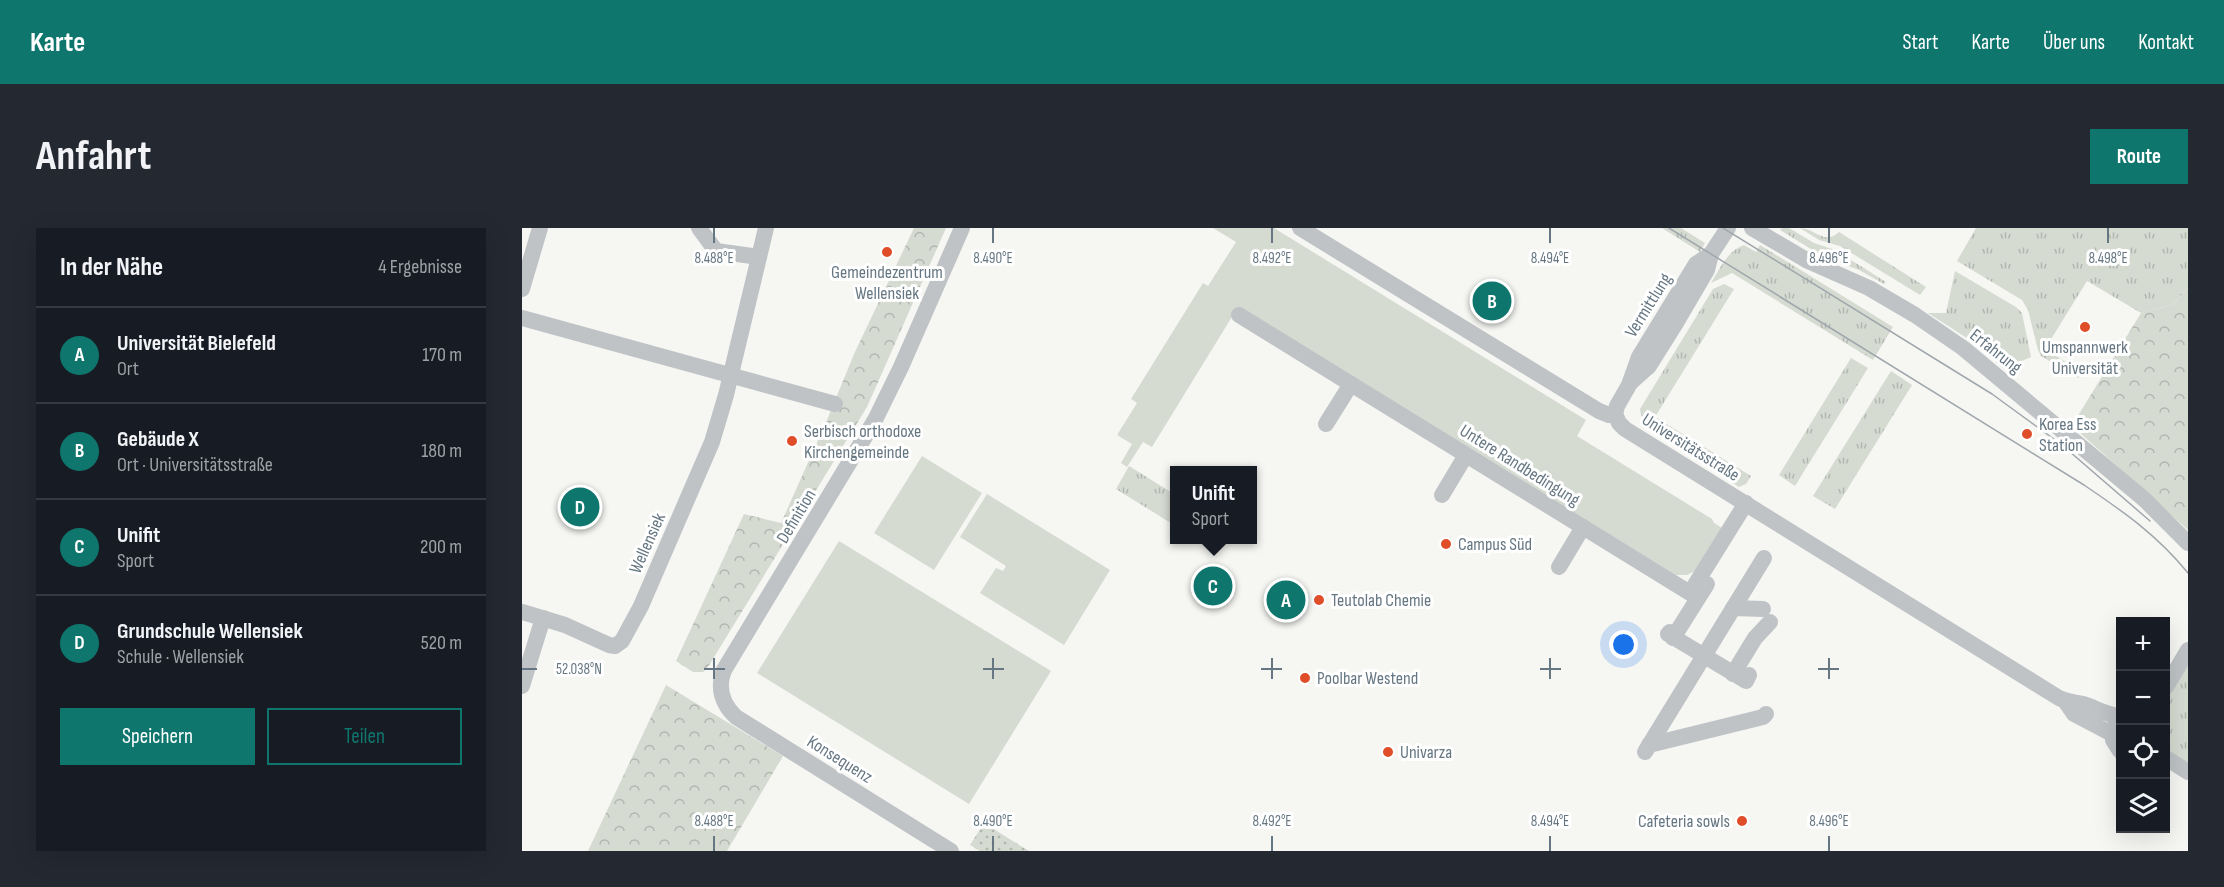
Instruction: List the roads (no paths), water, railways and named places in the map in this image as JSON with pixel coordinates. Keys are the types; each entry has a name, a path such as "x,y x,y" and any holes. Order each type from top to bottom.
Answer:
{"street":[{"path":"522,289 540,228"},
{"path":"699,228 716,251 759,257"},
{"name":"Wellensiek","path":"522,612 565,625 609,645 615,646 622,642 641,606 702,468 722,411 766,228"},
{"name":"Definition","path":"721,690 724,670 875,420 901,367 962,228"},
{"name":"Universitätsstraße","path":"1300,228 1599,411 1609,415 1615,414 1625,429 2065,701 2083,704 2116,716"},
{"name":"Vermittlung","path":"1615,414 1619,400 1629,385 1649,366 1707,270 1711,254 1728,228"},
{"name":"Erfahrung","path":"1752,228 1808,261 1869,288 1915,315 1963,348 2136,492 2188,543"},
{"name":"Untere Randbedingung","path":"1239,315 1690,593"},
{"path":"522,318 835,404"},
{"path":"1326,424 1351,384"},
{"path":"1442,495 1466,455"},
{"path":"1682,611 1690,598 1690,593 1746,503"},
{"path":"1559,567 1583,527"},
{"path":"1733,609 1766,616 1741,675 1704,656 1672,634 1741,530"},
{"path":"1760,557 1733,609 1647,749 1766,714"},
{"path":"522,686 543,618"},
{"path":"2170,680 2188,650"},
{"name":"Konsequenz","path":"721,690 723,700 736,717 951,851"},
{"name":"Universitätsstraße","path":"2065,701 2074,714 2112,734"},
{"path":"2116,724 2112,734 2116,747"},
{"path":"2170,761 2188,772"}],"tram line":[{"path":"1669,228 2084,485 2139,525 2188,573"},
{"path":"1723,228 1992,394 2062,445 2150,521"}],"place":[{"name":"Gemeindezentrum Wellensiek","path":"887,252"},
{"name":"Gebäude X","path":"1492,301"},
{"name":"Umspannwerk Universität","path":"2085,327"},
{"name":"Korea Ess Station","path":"2027,434"},
{"name":"Serbisch orthodoxe Kirchengemeinde","path":"792,441"},
{"name":"Grundschule Wellensiek","path":"580,507"},
{"name":"Campus Süd","path":"1446,544"},
{"name":"Unifit","path":"1213,586"},
{"name":"Universität Bielefeld","path":"1286,600"},
{"name":"Teutolab Chemie","path":"1319,600"},
{"name":"Poolbar Westend","path":"1305,678"},
{"name":"Univarza","path":"1388,752"},
{"name":"Cafeteria sowls","path":"1742,821"}]}
